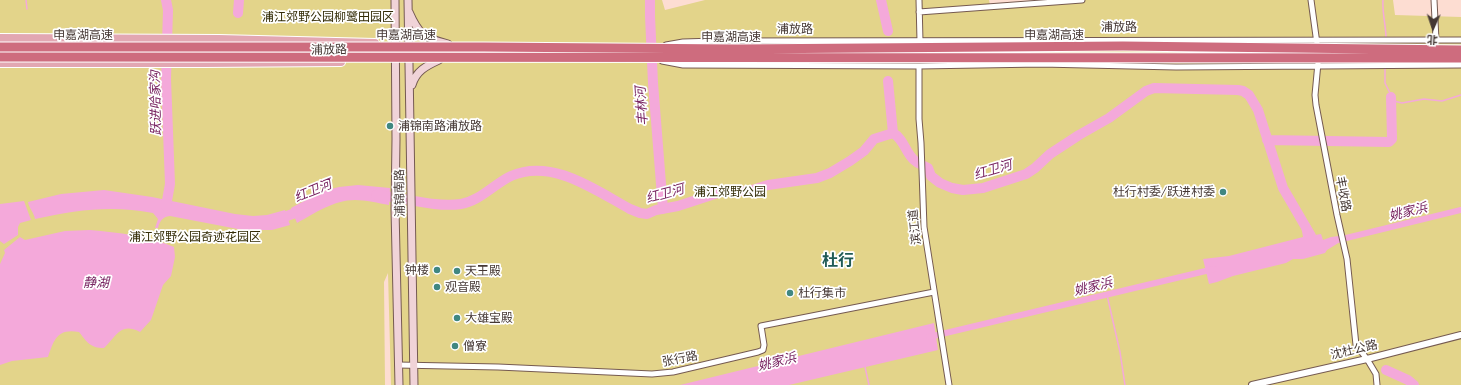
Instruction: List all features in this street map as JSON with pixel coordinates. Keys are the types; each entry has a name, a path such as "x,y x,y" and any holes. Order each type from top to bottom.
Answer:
{"highway":[{"name":"申嘉湖高速","path":"0,47 484,47 745,49 1123,46 1461,49"},
{"name":"申嘉湖高速","path":"0,57 1461,59"}],"main road":[{"name":"浦锦南路","path":"395,0 395,209 399,385"},
{"name":"浦锦南路","path":"408,4 414,385"},
{"path":"408,4 415,25 421,33 433,40 448,44"},
{"name":"浦放路","path":"0,38 642,46 1136,45 1311,47"},
{"path":"1327,47 1461,49"},
{"path":"1328,60 1461,59"},
{"name":"浦放路","path":"0,63 439,60 1311,60"},
{"path":"410,91 413,80 420,70 439,60"}],"street":[{"path":"919,0 920,41"},
{"path":"919,12 1082,0"},
{"name":"丰收路","path":"1311,0 1317,39 1319,66 1315,95 1321,134 1347,259 1356,345 1368,359 1376,374 1377,385"},
{"path":"1434,0 1436,40"},
{"name":"浦放路","path":"656,46 683,42 716,41 1461,40"},
{"name":"浦放路","path":"657,60 683,65 919,66 1041,64 1176,67 1461,65"},
{"name":"滨江道","path":"919,66 919,113 924,227 949,385"},
{"name":"张行路","path":"398,365 498,367 652,374 673,372 763,350 764,345 761,326 934,292"},
{"name":"沈杜公路","path":"1252,385 1368,359 1461,335"}],"green space":[{"name":"浦江郊野公园","path":"0,0 662,0 665,10 705,0 989,0 990,5 1082,0 1393,0 1395,15 1461,17 1461,385 391,385 388,273 384,282 385,385 0,385"}],"water":[{"path":"358,185 390,188 389,205 363,200 340,202 297,223 291,208 323,191 339,187"},
{"path":"104,190 152,197 235,214 253,216 267,215 285,210 290,225 272,230 243,230 170,216 163,218 158,228 155,228 158,219 153,213 123,209 80,211 35,219 28,202 61,194"},
{"path":"24,201 31,220 20,223 18,227 18,235 4,244 0,241 0,204"},
{"path":"1309,223 1315,235 1321,234 1323,240 1339,236 1340,242 1327,250 1325,253 1303,259 1293,259 1286,263 1233,276 1209,284 1203,259 1229,256 1303,237 1301,226"},
{"name":"静湖","path":"90,230 143,237 174,247 175,257 171,276 163,285 151,320 140,332 133,329 128,329 119,332 104,348 92,346 79,332 72,331 61,334 58,337 52,345 48,357 12,361 0,365 0,264 5,253 4,250 20,237 25,240 65,231"},
{"path":"934,323 938,350 789,385 680,385"}],"waterway":[{"path":"26,0 27,9"},
{"name":"跃进哈家沟","path":"166,0 168,10 166,79 170,184 166,206"},
{"path":"238,13 239,0"},
{"name":"丰林河","path":"650,0 653,83 663,209"},
{"name":"丰林河","path":"881,0 888,31"},
{"path":"1383,0 1386,38"},
{"path":"1385,66 1385,83 1394,101 1402,103 1424,99 1442,101 1461,95"},
{"name":"丰林河","path":"888,81 893,133"},
{"name":"红卫河","path":"376,195 440,205 461,204 481,196 511,176 526,171 542,171 557,174 588,185 630,209 647,214 656,210 678,206 724,191 749,191 768,185 817,178 830,173 850,161 864,151 874,139 893,133 900,139 911,157 917,163 928,168 931,176 940,183 952,188 963,190 983,188 1026,174 1050,154 1109,118 1146,91 1154,88 1238,90 1249,95 1258,110 1283,188 1311,236"},
{"path":"1267,140 1389,142 1392,139 1391,97"},
{"name":"红卫河","path":"276,220 306,209"},
{"name":"姚家浜","path":"1338,240 1461,210"},
{"name":"姚家浜","path":"929,337 1214,269"},
{"path":"1107,295 1120,352 1125,385"},
{"path":"865,367 869,385"},
{"path":"1386,370 1408,380 1414,385"}],"place":[{"name":"浦锦南路浦放路","path":"390,126"},
{"name":"杜行村委/跃进村委","path":"1223,192"},
{"name":"钟楼","path":"437,270"},
{"name":"天王殿","path":"457,271"},
{"name":"观音殿","path":"437,287"},
{"name":"杜行集市","path":"790,293"},
{"name":"大雄宝殿","path":"457,318"},
{"name":"僧寮","path":"455,346"}],"district":[{"name":"杜行","path":"838,261"}],"park label":[{"name":"浦江郊野公园柳鹭田园区","path":"328,17"},
{"name":"浦江郊野公园奇迹花园区","path":"195,237"}]}
